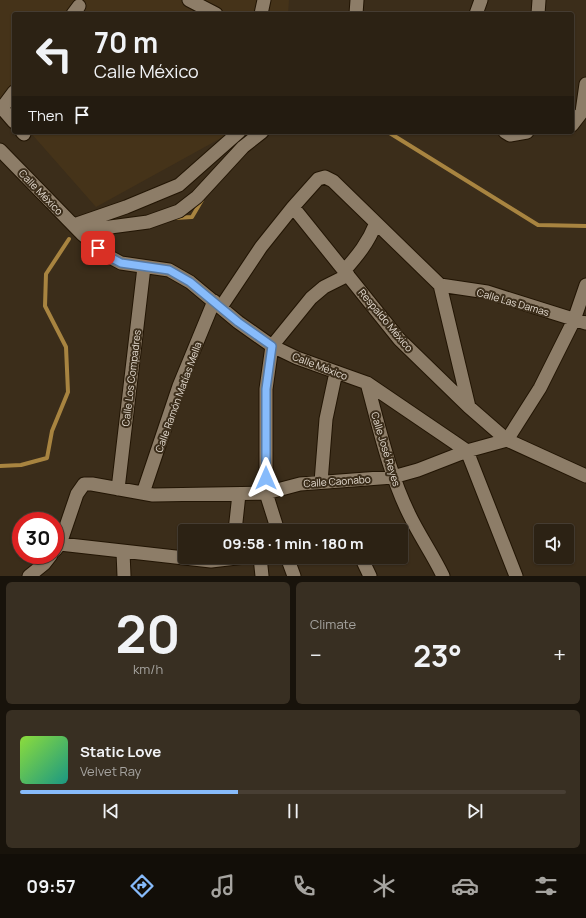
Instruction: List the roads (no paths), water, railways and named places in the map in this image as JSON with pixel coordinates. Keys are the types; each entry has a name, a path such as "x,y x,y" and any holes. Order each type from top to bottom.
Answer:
{"street":[{"path":"262,12 264,0"},
{"path":"356,0 356,12"},
{"path":"477,12 481,0"},
{"path":"538,12 539,0"},
{"path":"192,1 212,12"},
{"path":"574,122 582,112 586,84"},
{"path":"12,94 1,107 12,120"},
{"path":"78,230 126,207 179,185 237,134"},
{"path":"78,230 148,222 179,211 197,197 244,147 260,134"},
{"name":"Calle México","path":"0,150 78,230 108,256 121,263 169,270 190,282 238,322 272,346 297,358 367,383 467,451"},
{"name":"Calle Ramón Matías Mella","path":"144,493 179,386 218,304 293,207 318,180 325,177 333,181 376,223"},
{"name":"Respaldo México","path":"293,207 399,339 469,407 506,440"},
{"path":"276,524 266,493 266,389 272,346 311,298 324,287 346,273 370,238 376,223 440,286 469,407"},
{"name":"Calle Los Compadres","path":"118,489 144,267"},
{"path":"506,440 540,388 580,321 586,284"},
{"name":"Calle Las Damas","path":"440,286 487,292 580,321"},
{"path":"321,482 326,419 336,372"},
{"name":"Calle José Reyes","path":"367,383 393,477 409,515 443,576"},
{"path":"516,576 467,451 506,440 586,476"},
{"name":"Calle Caonabo","path":"64,528 77,494 84,484 92,484 152,495 266,493 300,484 393,477 418,470 467,451"},
{"path":"236,524 239,494"},
{"path":"64,548 178,558"},
{"path":"123,552 124,576"},
{"path":"29,576 44,564"},
{"path":"261,564 262,576"},
{"path":"290,564 294,576"},
{"path":"364,564 370,576"}],"waterway":[{"path":"391,134 538,225 586,226"},
{"path":"175,218 192,217 202,200"},
{"path":"0,466 21,465 47,458 52,431 68,392 66,347 45,306 46,274 69,239"}]}
